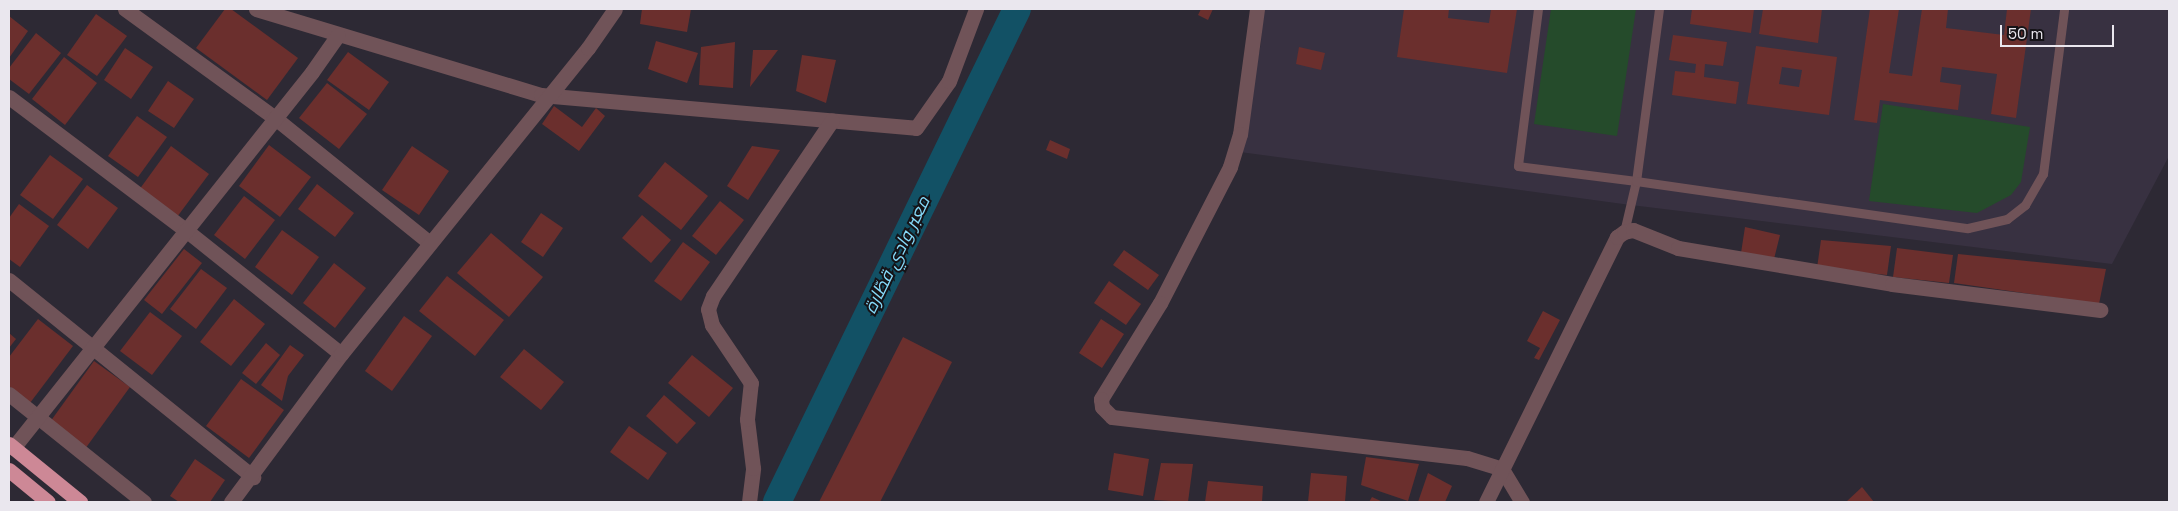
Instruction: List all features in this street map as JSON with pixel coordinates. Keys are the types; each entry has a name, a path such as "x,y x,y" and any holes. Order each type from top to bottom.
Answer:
{"highway":[{"path":"11,446 80,502"},
{"path":"9,470 48,502"}],"street":[{"path":"125,9 275,118 430,243"},
{"path":"256,9 338,35 550,96 916,128 949,81 976,9"},
{"path":"231,502 253,477 341,354 550,96 615,9"},
{"path":"1257,9 1240,134 1230,167 1160,303 1101,399 1102,407 1112,416 1430,452 1467,458 1502,469 1522,502"},
{"path":"11,446 95,347 338,35"},
{"path":"9,97 187,231 341,354"},
{"path":"749,502 753,468 747,419 751,383 712,325 708,309 713,296 832,120"},
{"path":"1486,502 1617,236 1624,232 1633,230 1678,248 1853,277 2100,310"},
{"path":"9,280 95,347 253,477"},
{"path":"9,394 38,415 144,502"}],"lane":[{"path":"1538,9 1518,166 1968,228 2007,219 2025,206 2043,174 2064,9"},
{"path":"1624,232 1636,181 1659,9"}],"shaded area":[{"path":"1262,9 2169,9 2169,156 2112,264 1623,204 1240,152 1261,43"}],"green space":[{"path":"1551,9 1636,9 1617,136 1534,124"},
{"path":"1883,104 2030,127 2021,182 2011,195 1977,213 1869,201"}],"building":[{"path":"225,9 231,9 298,58 267,100 196,48"},
{"path":"642,9 691,9 687,32 640,24"},
{"path":"1201,9 1213,9 1208,20 1198,15"},
{"path":"1404,9 1449,9 1448,18 1489,23 1491,9 1517,9 1507,73 1397,57"},
{"path":"1692,9 1754,9 1751,33 1690,24"},
{"path":"1763,9 1822,9 1818,43 1759,34"},
{"path":"1870,9 1899,9 1889,73 1912,76 1922,9 1948,9 1946,28 2004,35 2007,9 2031,9 2016,118 1991,114 1997,74 1942,67 1940,82 1961,85 1958,110 1880,100 1877,123 1854,120"},
{"path":"96,14 127,36 97,76 67,55"},
{"path":"9,16 28,31 9,58"},
{"path":"36,33 61,53 29,94 9,79 9,68"},
{"path":"1673,35 1727,42 1723,66 1705,64 1704,77 1739,82 1736,104 1672,95 1675,71 1695,73 1696,64 1669,60"},
{"path":"656,41 698,53 687,83 648,69"},
{"path":"735,42 733,88 699,85 701,47"},
{"path":"1756,46 1837,57 1829,115 1747,104","holes":["1782,67 1802,70 1799,87 1779,84"]},
{"path":"1299,47 1325,53 1321,70 1296,64"},
{"path":"125,48 153,67 131,99 104,80"},
{"path":"753,50 778,50 750,87"},
{"path":"348,52 389,82 369,110 327,80"},
{"path":"802,55 836,60 826,103 796,91"},
{"path":"64,57 97,83 65,125 32,99"},
{"path":"168,81 194,99 174,128 148,111"},
{"path":"327,83 367,114 339,149 299,118"},
{"path":"554,106 582,127 596,108 605,116 579,151 542,124"},
{"path":"137,116 167,137 138,177 108,156"},
{"path":"1050,140 1070,149 1067,159 1046,150"},
{"path":"269,145 311,177 280,217 239,186"},
{"path":"171,146 209,174 177,217 139,190"},
{"path":"412,146 449,171 419,215 382,190"},
{"path":"752,146 780,150 748,200 727,186"},
{"path":"50,155 83,179 53,219 20,195"},
{"path":"665,162 708,196 681,230 638,196"},
{"path":"317,184 354,213 335,237 298,209"},
{"path":"87,185 118,208 88,249 57,225"},
{"path":"244,196 275,220 245,259 214,235"},
{"path":"720,201 744,220 716,255 692,236"},
{"path":"19,204 49,226 20,267 9,259 9,218"},
{"path":"541,213 563,228 543,257 521,242"},
{"path":"642,215 671,240 651,263 622,238"},
{"path":"1745,227 1780,235 1774,259 1741,253"},
{"path":"282,230 319,257 292,295 255,267"},
{"path":"491,233 543,277 509,317 457,273"},
{"path":"1821,240 1891,246 1887,275 1817,268"},
{"path":"683,242 710,262 681,301 654,281"},
{"path":"1897,248 1953,255 1949,283 1893,277"},
{"path":"184,249 202,263 162,314 144,300"},
{"path":"1124,250 1159,275 1148,290 1113,265"},
{"path":"1958,254 2106,269 2099,304 1954,283"},
{"path":"334,263 366,288 335,328 303,303"},
{"path":"201,269 227,288 196,329 170,309"},
{"path":"447,276 504,320 475,356 419,311"},
{"path":"1109,281 1141,304 1126,325 1094,303"},
{"path":"234,299 265,324 231,366 200,342"},
{"path":"1543,311 1560,320 1539,360 1534,358 1540,348 1527,341"},
{"path":"150,312 182,336 152,375 120,351"},
{"path":"404,316 432,336 392,391 365,371"},
{"path":"38,319 73,346 30,403 9,386 9,357"},
{"path":"1101,319 1124,334 1102,368 1079,353"},
{"path":"9,333 16,339 9,348"},
{"path":"903,337 952,362 880,502 819,502"},
{"path":"266,343 280,355 256,384 242,373"},
{"path":"290,345 304,355 288,376 282,401 261,385"},
{"path":"524,349 564,382 541,410 500,377"},
{"path":"692,355 733,388 709,417 668,383"},
{"path":"94,361 130,387 85,449 50,422"},
{"path":"241,379 284,410 249,458 206,426"},
{"path":"664,395 696,423 677,444 646,416"},
{"path":"629,426 667,453 648,480 610,452"},
{"path":"1114,453 1149,459 1143,496 1108,490"},
{"path":"1366,457 1419,464 1408,501 1361,485"},
{"path":"195,459 225,480 210,502 179,502 170,496"},
{"path":"1161,463 1193,464 1188,502 1154,500"},
{"path":"1311,473 1347,476 1345,502 1308,502"},
{"path":"1428,473 1452,486 1445,502 1418,502"},
{"path":"1208,481 1263,486 1262,502 1205,502"},
{"path":"1862,487 1874,502 1846,502"},
{"path":"1372,497 1383,502 1369,502"}],"waterway":[{"name":"معبر وادي قطّارة","path":"777,502 1017,9"}]}
